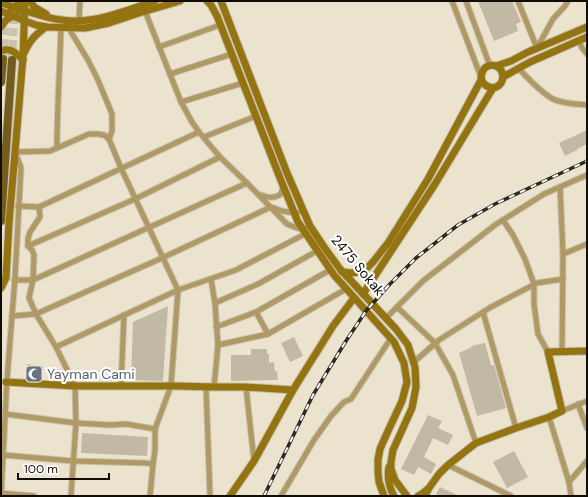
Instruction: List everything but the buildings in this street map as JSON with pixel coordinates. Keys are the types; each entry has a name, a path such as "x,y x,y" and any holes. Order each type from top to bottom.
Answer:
{"main road":[{"path":"2,12 14,7 20,1"},
{"path":"1,288 6,278 9,222 23,58 25,1"},
{"path":"30,1 39,11 55,19"},
{"path":"1,3 55,19 80,21 94,20 156,1"},
{"path":"2,12 24,21 46,27 85,28 109,23 180,1"},
{"name":"2475 Sokak","path":"207,1 215,12 220,24 294,213 330,270 391,338 404,362 407,382 402,401 380,449 378,460 379,482 384,496"},
{"name":"2475 Sokak","path":"221,1 287,173 310,226 342,272 386,318 408,345 414,362 416,387 412,408 394,450 389,467 388,479 394,496"},
{"path":"1,27 6,20 25,11"},
{"path":"23,58 31,40 46,27"},
{"path":"342,272 360,272 367,268 388,243 428,180 481,78 483,70 486,67 511,61 537,48 587,27"},
{"path":"503,77 530,62 587,37"},
{"path":"1,50 10,49 23,58"},
{"path":"1,82 3,60"},
{"path":"1,221 12,60"},
{"path":"363,294 434,184 493,88 502,82 503,77 500,68 493,66"},
{"path":"481,78 486,86 493,88"},
{"path":"230,496 254,461 293,390 333,326 354,298"},
{"path":"425,496 439,474 476,443 562,411 548,352 587,351"},
{"path":"6,382 75,386 246,387 293,390"},
{"path":"391,462 391,470 395,480 405,494 413,496"},
{"path":"418,496 423,494 429,488"}],"street":[{"path":"80,1 80,21"},
{"path":"452,1 481,78"},
{"path":"466,1 493,66"},
{"path":"518,1 537,48"},
{"path":"537,48 553,19 568,1"},
{"path":"145,11 181,102 192,122 220,157 247,182 287,224 304,231"},
{"path":"159,47 220,24"},
{"path":"64,27 88,60 112,114 112,131 109,139"},
{"path":"57,148 57,111 64,27"},
{"path":"579,41 587,54"},
{"path":"170,74 232,54"},
{"path":"518,68 536,86 554,99 566,103 587,105"},
{"path":"181,102 243,83"},
{"path":"204,137 256,116"},
{"path":"18,206 39,207 200,132"},
{"path":"1,496 6,382 12,316 20,168 15,152 50,151 89,134 98,134 109,139 148,228 178,290 171,386 154,429 155,450 150,496"},
{"path":"28,246 135,199 220,157"},
{"path":"386,318 423,281 495,225 544,194 587,175"},
{"path":"14,280 33,280 247,182"},
{"path":"259,195 276,197 281,194 283,187"},
{"path":"560,187 563,254 562,352"},
{"path":"39,207 40,217 30,232 28,239 28,246 34,255 33,280 29,298 36,314 56,347 75,386 76,423 71,496"},
{"path":"12,316 36,314 162,258 271,207 294,213 303,210"},
{"path":"503,220 526,259 534,284 534,304 538,334 548,352"},
{"path":"56,347 178,290 236,270 304,231 310,226"},
{"path":"563,254 587,244"},
{"path":"215,303 258,284 317,251"},
{"path":"216,327 256,312 330,270"},
{"path":"211,279 215,303 218,345 214,387"},
{"path":"414,362 435,343 483,312 534,284 563,279"},
{"path":"218,345 268,334 346,288"},
{"path":"397,307 435,343 453,375 476,443"},
{"path":"256,312 268,334"},
{"path":"483,312 516,428"},
{"path":"121,386 124,315"},
{"path":"281,496 314,440 331,416 344,402 351,400 391,338"},
{"path":"206,387 210,496"},
{"path":"246,387 254,461"},
{"path":"562,411 587,401"},
{"path":"578,404 587,428"},
{"path":"5,414 76,423 110,425 126,424 154,429"},
{"path":"549,417 569,482 570,496"},
{"path":"3,455 73,462 153,464"},
{"path":"569,482 587,461"},
{"path":"448,465 510,496"},
{"path":"1,492 34,496"}],"tunnel":[{"path":"3,59 8,1"},
{"path":"12,60 15,1"}],"railway":[{"path":"264,496 313,395 366,311 390,284 416,258 458,225 495,204 587,161"}],"place":[{"name":"Yayman Cami","path":"34,374"}]}
